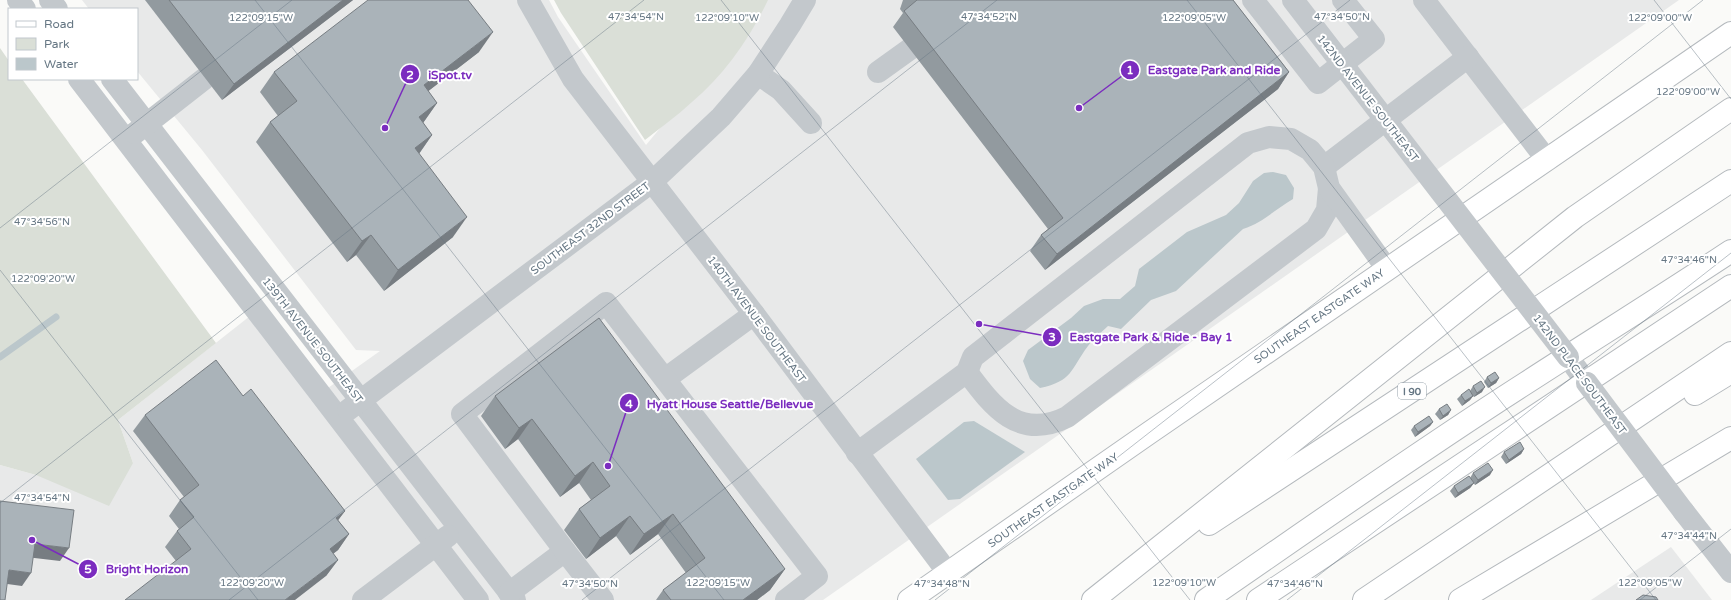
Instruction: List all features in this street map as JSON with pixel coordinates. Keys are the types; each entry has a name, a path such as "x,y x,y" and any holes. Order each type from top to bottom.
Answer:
{"main road":[{"name":"SOUTHEAST EASTGATE WAY","path":"909,600 1731,33"},
{"path":"1093,600 1575,217 1731,109"},
{"name":"I 90","path":"1093,600 1731,181"},
{"path":"1206,600 1405,463 1731,251"},
{"path":"1258,600 1423,489 1587,383 1731,286"},
{"path":"1364,600 1731,353"},
{"path":"1421,561 1731,372"},
{"path":"1460,600 1731,438"}],"street":[{"path":"18,0 24,8"},
{"path":"50,0 56,8"},
{"name":"140TH AVENUE SOUTHEAST","path":"528,0 573,78 754,314 857,454 948,573"},
{"name":"SOUTHEAST 32ND STREET","path":"337,418 653,181 721,117 758,74 805,0"},
{"path":"1253,0 1318,83 1374,39 1343,0"},
{"name":"142ND AVENUE SOUTHEAST","path":"1293,0 1429,177"},
{"path":"1424,0 1547,160"},
{"path":"878,72 910,49"},
{"path":"1324,167 1468,57"},
{"path":"758,74 781,90 811,123"},
{"path":"126,139 204,79"},
{"path":"80,80 337,418 478,600"},
{"name":"139TH AVENUE SOUTHEAST","path":"113,80 512,596"},
{"path":"857,454 967,372 973,357 1248,143 1269,137 1291,139 1310,150 1324,167 1330,188 1387,269"},
{"name":"142ND PLACE SOUTHEAST","path":"1429,177 1731,572"},
{"path":"967,372 985,396 1007,417 1018,422 1031,425 1043,425 1056,422 1067,417 1316,229 1327,210 1330,188"},
{"path":"603,600 564,551 462,414 606,303 816,576 786,600"},
{"path":"665,379 754,314"},
{"path":"362,600 459,528"},
{"path":"512,596 564,551"}],"shaded area":[{"path":"82,0 549,0 558,17 646,145 767,0 1679,0 823,600 0,600 0,465 36,475 133,463 118,420 250,316 311,400 380,351 356,350 202,150 138,72 138,8 88,8"},
{"path":"1671,547 1712,600 1591,600"}],"green space":[{"path":"554,0 768,0 744,42 715,80 686,107 645,140 561,13"},
{"path":"0,48 8,60 8,80 23,80 216,343 118,420 133,463 109,506 36,475 0,465"}],"water":[{"path":"1273,172 1286,175 1294,188 1293,199 1263,219 1243,229 1176,291 1151,300 1121,329 1108,326 1090,343 1074,368 1065,378 1059,382 1040,388 1030,379 1023,361 1028,350 1071,318 1084,306 1103,299 1120,299 1135,286 1139,269 1187,232 1226,215 1239,203 1253,181 1264,173"},
{"path":"974,421 1025,452 960,499 948,500 916,459 964,422"}],"building":[{"path":"169,0 343,0 234,84"},
{"path":"368,0 468,0 493,32 424,85 437,103 419,117 432,135 415,148 467,217 398,270 371,235 362,241 270,122 297,101 274,72"},
{"path":"917,0 1233,0 1289,72 1057,254 1041,235 1063,218 904,11"},
{"path":"599,318 785,569 743,600 671,600 663,590 705,558 673,514 644,534 630,516 600,538 579,509 610,486 593,462 575,476 532,419 519,428 495,396"},
{"path":"216,360 243,396 251,389 345,511 336,518 349,534 330,549 338,560 285,600 125,600 191,549 177,531 194,517 180,500 199,485 145,415"},
{"path":"1495,372 1499,378 1491,383 1487,377"},
{"path":"1481,381 1485,387 1477,393 1473,386"},
{"path":"1469,389 1473,396 1465,401 1461,395"},
{"path":"1447,404 1451,410 1443,416 1439,409"},
{"path":"1429,416 1433,422 1418,432 1414,426"},
{"path":"1520,442 1524,449 1509,460 1504,452"},
{"path":"1488,463 1493,470 1478,480 1473,473"},
{"path":"1469,476 1474,483 1458,493 1454,486"},
{"path":"0,501 74,510 69,548 35,544 31,573 9,570 5,600 0,600"},
{"path":"1643,595 1656,597 1658,600 1636,600"}],"waterway":[{"path":"0,357 56,317"}],"place":[{"name":"Eastgate Park and Ride","path":"1079,108"},
{"name":"iSpot.tv","path":"385,128"},
{"name":"Eastgate Park & Ride - Bay 1","path":"979,324"},
{"name":"Hyatt House Seattle/Bellevue","path":"608,466"},
{"name":"Bright Horizon","path":"32,540"}]}
